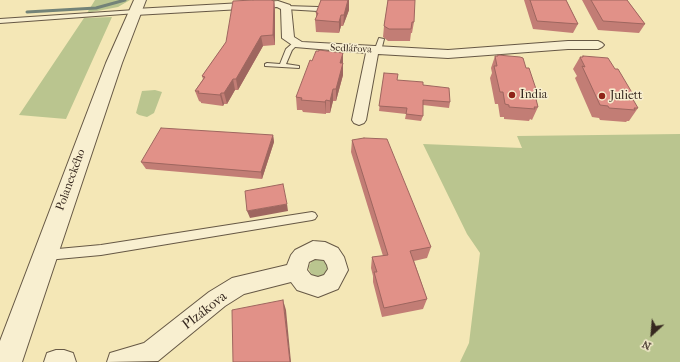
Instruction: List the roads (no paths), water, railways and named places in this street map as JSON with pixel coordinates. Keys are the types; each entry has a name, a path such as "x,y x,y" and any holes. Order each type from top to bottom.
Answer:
{"street":[{"path":"137,6 278,4 286,8 288,38 296,44"},
{"name":"Polaneckého","path":"7,362 44,256 137,6"},
{"name":"Sedlářova","path":"296,44 320,47 448,54 568,45 598,45"},
{"path":"359,120 373,50"},
{"name":"Plzákova","path":"119,362 150,353 217,299 239,285 296,272"},
{"path":"56,362 64,362"}],"lane":[{"path":"0,21 137,6"},
{"path":"286,8 318,10"},
{"path":"373,50 379,47 381,39"},
{"path":"282,66 289,49 296,44"},
{"path":"267,65 297,67"},
{"path":"44,256 101,250 312,216"}],"waterway":[{"path":"27,12 96,8 125,0"}],"place":[{"name":"India","path":"512,95"},
{"name":"Juliett","path":"602,96"}]}
